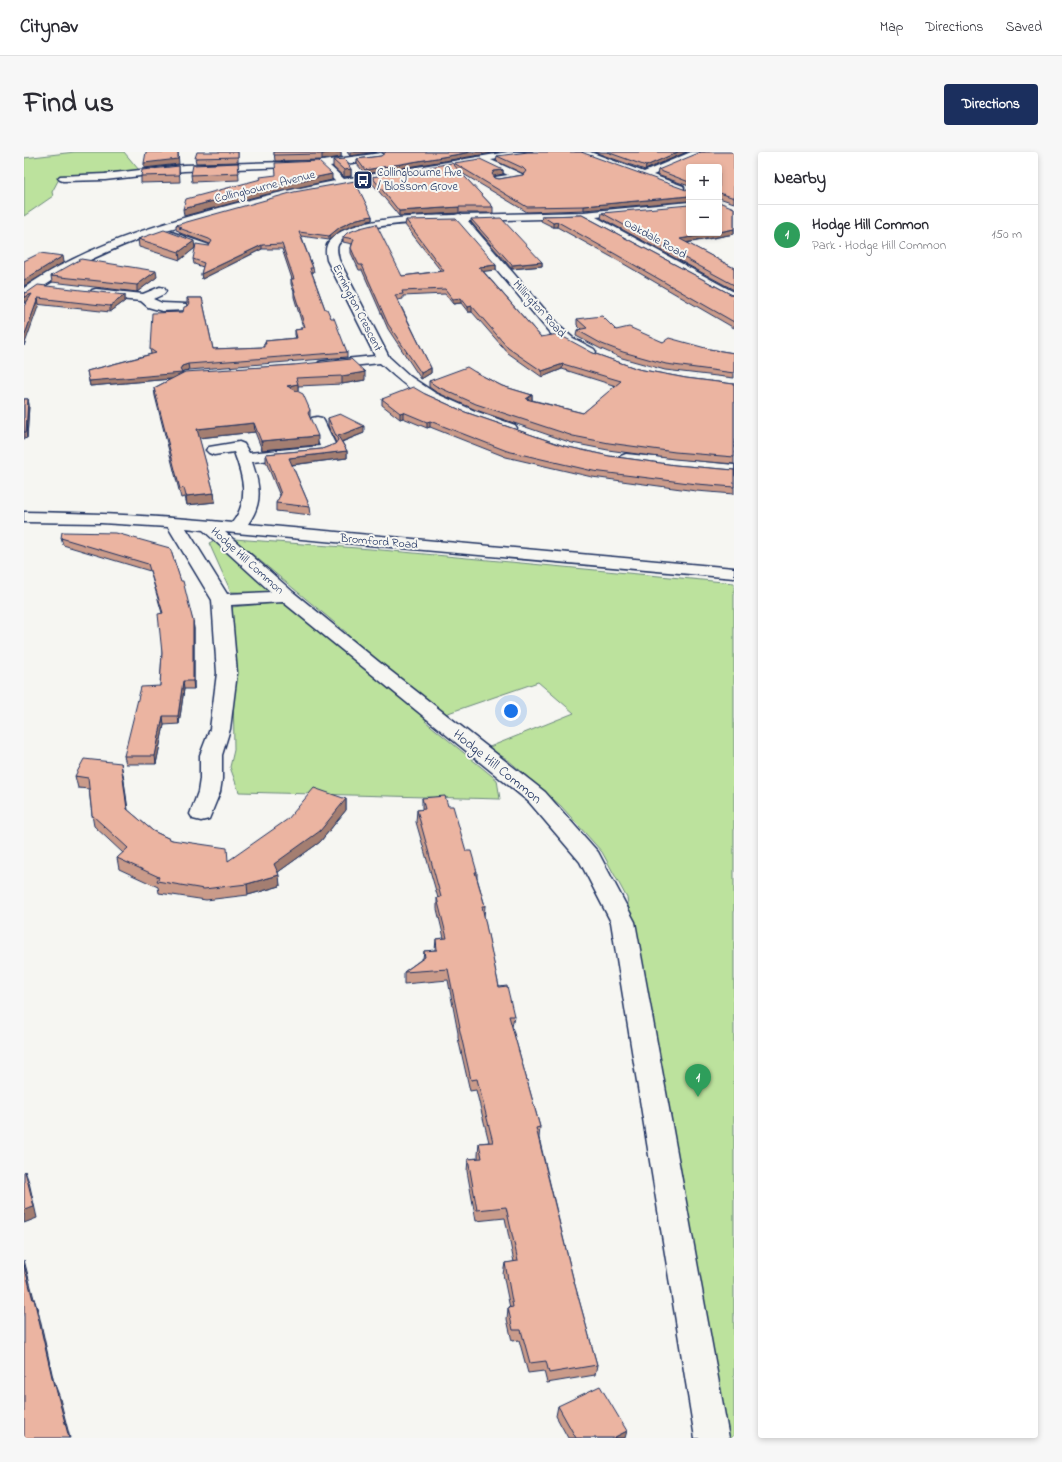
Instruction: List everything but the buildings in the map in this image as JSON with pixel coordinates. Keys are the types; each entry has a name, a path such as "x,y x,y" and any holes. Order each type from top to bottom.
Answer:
{"street":[{"path":"458,152 467,156 481,159 519,176 498,180"},
{"name":"Collingbourne Avenue","path":"24,294 35,285 84,257 116,243 155,229 305,189 526,152"},
{"path":"581,152 686,190"},
{"path":"645,175 699,152"},
{"path":"260,156 263,166"},
{"path":"64,178 82,180 184,168 263,166 304,163 322,164 381,156"},
{"path":"322,164 343,183"},
{"name":"Ermington Crescent","path":"519,432 470,414 430,396 406,380 383,359 333,260 331,251 332,244 343,235 372,225 400,220 584,215 686,205"},
{"name":"Oakdale Road","path":"584,215 734,297"},
{"name":"Millington Road","path":"459,218 555,330 568,341 598,356"},
{"path":"155,229 193,242 208,242"},
{"path":"116,243 135,250"},
{"path":"84,257 105,260"},
{"path":"35,285 57,288"},
{"path":"86,292 144,298 160,291"},
{"path":"144,298 150,304 157,306 183,307"},
{"path":"309,367 383,359"},
{"path":"244,458 329,448 317,421"},
{"path":"214,450 239,447 247,465 251,501 250,508 238,528"},
{"path":"615,457 674,465 734,470"},
{"name":"Bromford Road","path":"24,517 101,518 173,522 734,573"},
{"path":"173,522 221,600 227,673 220,729 211,755 211,779 209,792 201,814"},
{"name":"Hodge Hill Common","path":"208,526 287,596 430,713 537,797 590,858 623,922 712,1438"},
{"name":"Hodge Hill Common","path":"221,600 287,596"}],"green space":[{"path":"75,152 124,152 139,170 60,177 52,192 53,196 24,216 24,158"},
{"path":"234,539 371,549 734,583 734,1438 722,1438 627,898 602,852 561,806 507,759 487,748 574,713 538,682 425,721 497,780 500,799 239,792 230,767 234,750 232,607 284,602 331,637 347,633"},
{"path":"215,540 273,593 231,592 209,543"}],"place":[{"name":"Collingbourne Ave / Blossom Grove","path":"363,180"},
{"name":"Hodge Hill Common","path":"698,1097"}]}
